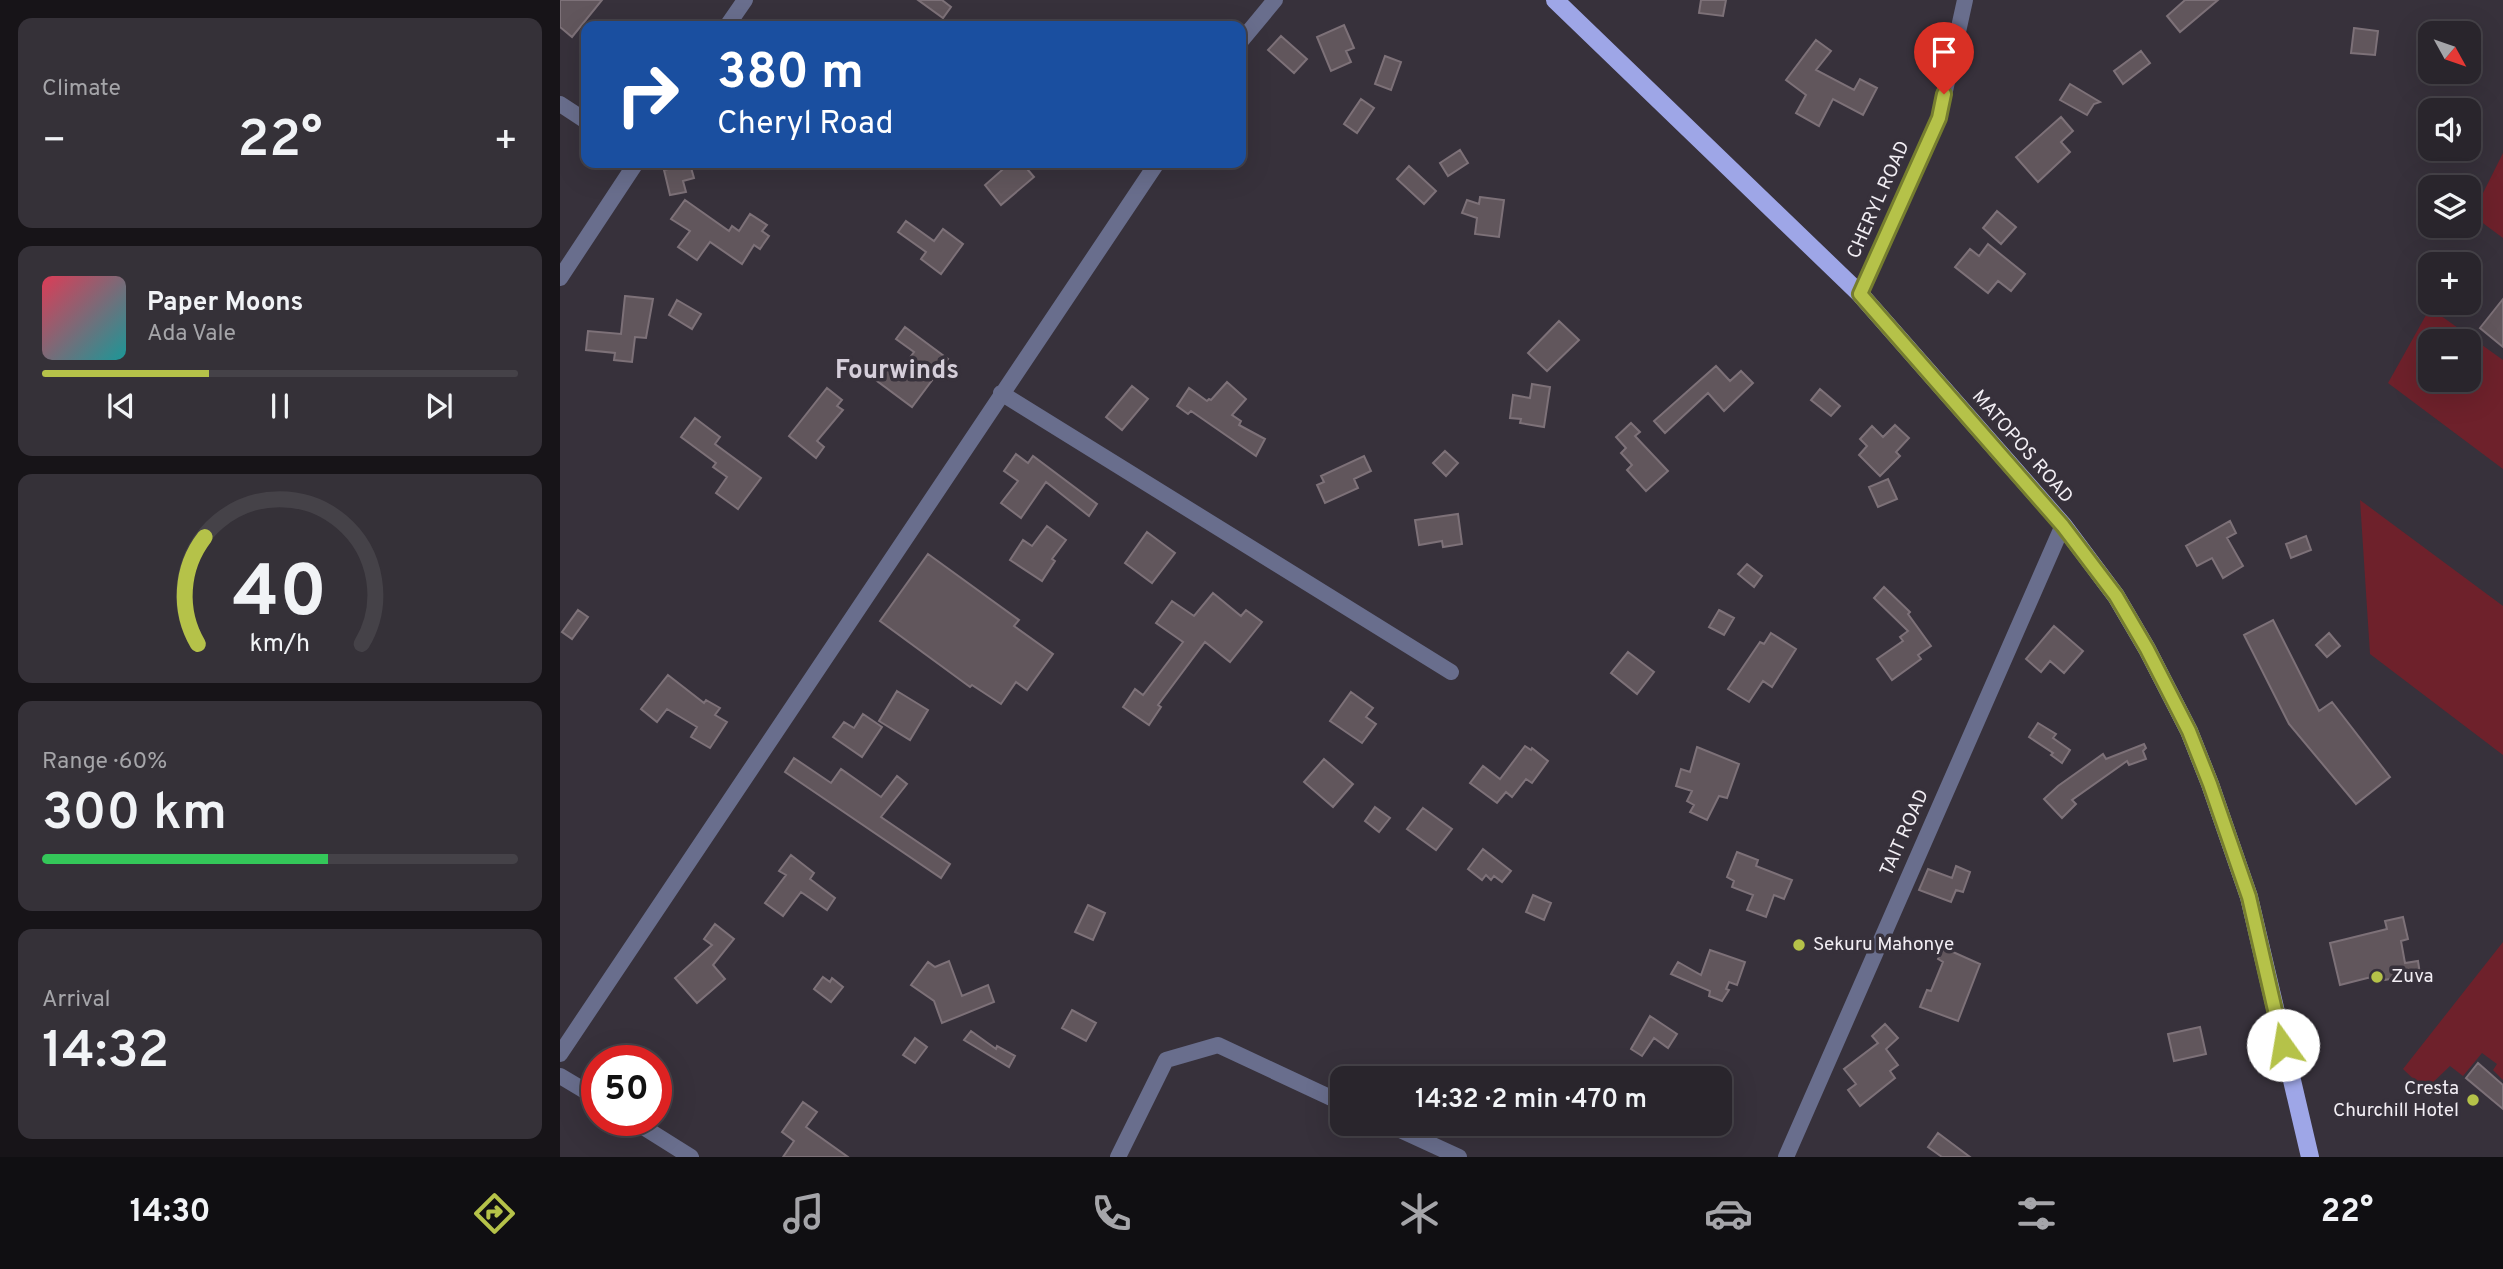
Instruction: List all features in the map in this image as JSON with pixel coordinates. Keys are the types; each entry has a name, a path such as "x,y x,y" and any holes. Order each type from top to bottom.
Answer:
{"main road":[{"name":"MATOPOS ROAD","path":"1555,0 1860,294 2063,526 2116,596 2189,731 2210,784 2249,897 2310,1157"}],"street":[{"path":"730,21 745,0"},
{"path":"1246,35 1275,0"},
{"name":"CHERYL ROAD","path":"1860,294 1939,118 1965,0"},
{"path":"560,104 581,118"},
{"path":"560,278 633,168"},
{"path":"560,1054 1154,168"},
{"path":"1001,393 1451,671"},
{"name":"TAIT ROAD","path":"1786,1157 2063,526"},
{"path":"1118,1157 1166,1059 1218,1045 1330,1097"},
{"path":"560,1076 581,1088"},
{"path":"658,1136 691,1157"},
{"path":"1413,1136 1459,1157"}],"shaded area":[{"path":"2503,153 2503,238 2481,222 2481,197"},
{"path":"2426,315 2440,315 2459,329 2418,329"},
{"path":"2418,329 2418,392 2481,392 2481,344 2503,360 2503,469 2388,383"},
{"path":"2360,500 2503,606 2503,755 2370,654"},
{"path":"2503,942 2503,1080 2493,1070 2497,1064 2482,1053 2463,1076 2450,1066 2425,1090 2403,1069"}],"building":[{"path":"560,0 602,0 585,21 581,21 581,26 572,37 560,27"},
{"path":"918,0 942,0 951,7 943,18"},
{"path":"1701,0 1726,0 1723,16 1699,13"},
{"path":"2185,0 2218,0 2180,32 2167,16"},
{"path":"1344,25 1354,48 1346,51 1351,62 1331,71 1317,37"},
{"path":"2354,28 2378,31 2375,55 2351,53"},
{"path":"1281,36 1307,59 1294,73 1268,50"},
{"path":"1816,40 1831,51 1816,70 1854,90 1860,79 1877,88 1863,115 1833,99 1819,126 1796,113 1806,95 1786,80"},
{"path":"2141,51 2150,63 2123,84 2114,71"},
{"path":"1385,56 1401,62 1391,90 1375,84"},
{"path":"2070,84 2100,102 2094,104 2087,115 2060,100"},
{"path":"1361,99 1374,108 1357,133 1344,124"},
{"path":"2061,117 2073,131 2061,142 2070,152 2038,182 2016,157"},
{"path":"1460,150 1468,163 1448,176 1440,163"},
{"path":"1409,166 1436,191 1424,204 1397,179"},
{"path":"691,168 694,178 683,181 686,192 670,195 664,170"},
{"path":"1004,168 1026,168 1034,177 1001,205 985,185"},
{"path":"1480,197 1504,200 1499,237 1475,234 1477,218 1462,213 1467,200 1479,204"},
{"path":"685,200 729,231 732,226 739,231 750,214 767,225 762,231 769,236 760,249 754,245 742,264 710,242 697,260 678,247 690,231 671,219"},
{"path":"1997,211 2016,227 2001,244 1983,228"},
{"path":"906,221 934,241 943,229 963,244 941,274 921,259 926,252 898,232"},
{"path":"1988,244 2025,274 2011,291 1998,281 1988,293 1955,267 1970,249 1979,256"},
{"path":"625,296 653,299 646,338 635,337 632,362 614,360 615,353 586,350 588,331 621,334"},
{"path":"2503,299 2503,347 2480,328"},
{"path":"677,300 701,314 692,329 669,315"},
{"path":"1559,321 1579,340 1547,371 1528,353"},
{"path":"905,327 948,359 912,407 877,381 886,369 896,377 914,352 896,339"},
{"path":"1716,366 1730,381 1741,371 1753,383 1724,411 1708,393 1665,433 1654,421"},
{"path":"1227,382 1246,399 1232,415 1241,421 1239,425 1265,439 1256,456 1191,411 1188,414 1177,406 1189,388 1207,401"},
{"path":"1532,384 1550,387 1544,427 1520,423 1521,419 1510,418 1513,395 1530,398"},
{"path":"1132,386 1148,399 1122,430 1106,417"},
{"path":"827,388 842,400 837,406 843,410 817,441 824,447 816,458 789,436"},
{"path":"1820,389 1840,406 1831,416 1811,400"},
{"path":"695,418 720,437 715,444 761,478 738,509 716,493 727,477 713,467 716,463 681,437"},
{"path":"1631,423 1640,432 1635,436 1668,471 1646,491 1627,470 1632,465 1621,453 1626,448 1616,437"},
{"path":"1895,425 1909,438 1896,452 1900,456 1880,476 1859,455 1867,446 1860,439 1872,426 1883,437"},
{"path":"1445,451 1458,463 1446,476 1433,463"},
{"path":"1016,454 1028,463 1033,456 1097,504 1089,516 1046,482 1021,518 1001,503 1018,481 1004,471"},
{"path":"1364,456 1371,471 1354,479 1358,488 1325,503 1317,485 1324,482 1321,476"},
{"path":"1888,479 1897,499 1878,507 1869,487"},
{"path":"1458,514 1462,544 1443,547 1442,541 1419,545 1415,520"},
{"path":"2230,521 2236,533 2227,538 2243,566 2223,578 2212,558 2197,566 2186,546"},
{"path":"1047,526 1066,540 1052,559 1055,561 1042,581 1010,560 1023,540 1032,546"},
{"path":"1147,532 1175,553 1152,583 1125,563"},
{"path":"2306,536 2311,550 2291,558 2286,544"},
{"path":"928,554 1019,620 1014,626 1053,654 1027,690 1016,682 1001,704 972,685 970,687 880,621"},
{"path":"1747,564 1762,576 1754,587 1738,574"},
{"path":"1884,587 1910,612 1908,614 1931,646 1918,655 1921,659 1892,680 1877,659 1903,641 1900,637 1908,631 1874,598"},
{"path":"1213,593 1241,616 1246,610 1262,622 1230,662 1205,642 1158,705 1161,707 1149,725 1123,707 1135,689 1143,695 1183,642 1156,623 1172,601 1194,616"},
{"path":"578,610 588,617 572,639 562,632"},
{"path":"1719,610 1734,618 1724,635 1709,627"},
{"path":"2273,620 2319,711 2332,702 2390,777 2356,804 2289,724 2244,635"},
{"path":"2054,626 2083,651 2064,673 2050,661 2041,672 2026,659"},
{"path":"1771,633 1796,649 1772,687 1763,681 1749,702 1728,689 1760,642 1764,644"},
{"path":"2329,633 2340,646 2327,657 2316,645"},
{"path":"1628,652 1654,672 1637,694 1611,673"},
{"path":"668,675 704,703 706,700 720,708 715,715 727,722 710,748 691,737 697,727 667,709 657,722 641,709"},
{"path":"897,691 928,710 910,740 879,721"},
{"path":"1351,692 1373,708 1366,717 1376,724 1362,743 1330,721"},
{"path":"863,714 882,727 862,757 833,737 844,722 854,728"},
{"path":"2038,723 2056,734 2053,738 2070,750 2062,763 2051,755 2053,753 2029,737"},
{"path":"2144,744 2146,759 2129,765 2127,761 2072,800 2076,804 2062,818 2044,799 2103,754 2106,759"},
{"path":"1525,746 1531,750 1532,748 1548,761 1532,783 1526,779 1512,797 1506,792 1497,803 1470,783 1483,766 1500,779"},
{"path":"1697,747 1739,764 1727,798 1719,796 1707,820 1690,812 1694,805 1687,801 1692,791 1676,786 1681,769 1690,772"},
{"path":"794,758 831,783 841,769 881,797 897,776 907,784 881,817 950,864 941,878 785,772"},
{"path":"1324,759 1353,784 1333,807 1304,782"},
{"path":"1375,807 1390,818 1379,832 1365,821"},
{"path":"1423,808 1452,829 1436,850 1407,829"},
{"path":"1483,849 1511,871 1502,882 1494,876 1491,880 1486,875 1482,880 1468,869"},
{"path":"1737,852 1758,860 1756,866 1792,880 1784,899 1774,895 1766,917 1747,910 1753,895 1732,887 1734,881 1727,877"},
{"path":"791,855 814,873 810,879 835,898 827,910 801,892 783,916 765,903 786,875 779,871"},
{"path":"1956,866 1970,872 1963,892 1956,890 1951,902 1919,890 1928,869 1952,878"},
{"path":"1533,895 1551,903 1544,920 1526,912"},
{"path":"1088,905 1105,913 1093,940 1075,932"},
{"path":"2403,917 2408,939 2401,941 2405,963 2418,961 2420,974 2384,980 2383,974 2340,985 2330,943 2387,929 2385,921"},
{"path":"715,924 734,939 713,965 725,979 697,1003 675,978 712,945 704,939"},
{"path":"1944,948 1980,964 1958,1021 1920,1007 1927,990 1931,991 1943,962 1938,959"},
{"path":"1710,950 1745,962 1737,985 1729,982 1726,989 1729,990 1722,1001 1709,996 1710,991 1671,974 1678,962 1701,975"},
{"path":"949,961 962,996 988,985 994,1002 942,1023 934,1001 911,985 928,962 935,967"},
{"path":"823,977 830,982 832,978 843,987 831,1002 814,989"},
{"path":"1072,1010 1096,1023 1086,1041 1062,1028"},
{"path":"1650,1016 1677,1034 1668,1048 1654,1038 1642,1056 1631,1049"},
{"path":"1885,1024 1898,1038 1886,1049 1898,1065 1890,1071 1895,1078 1860,1106 1848,1090 1856,1084 1844,1069 1878,1043 1872,1036"},
{"path":"2200,1027 2206,1054 2174,1061 2168,1034"},
{"path":"971,1031 996,1049 997,1046 1015,1056 1009,1067 964,1040"},
{"path":"915,1038 927,1047 915,1063 903,1055"},
{"path":"2478,1063 2503,1085 2503,1109 2466,1078"},
{"path":"803,1102 817,1112 806,1127 848,1157 783,1157 794,1141 782,1132"},
{"path":"1938,1133 1970,1157 1942,1157 1928,1147"}],"place":[{"name":"Sekuru Mahonye","path":"1799,945"},
{"name":"Zuva","path":"2377,977"},
{"name":"Cresta Churchill Hotel","path":"2473,1100"}],"district":[{"name":"Fourwinds","path":"897,371"}],"route":[{"path":"1944,94 1939,118 1860,294 2063,526 2116,596 2147,649 2189,731 2249,897 2283,1045"}]}
